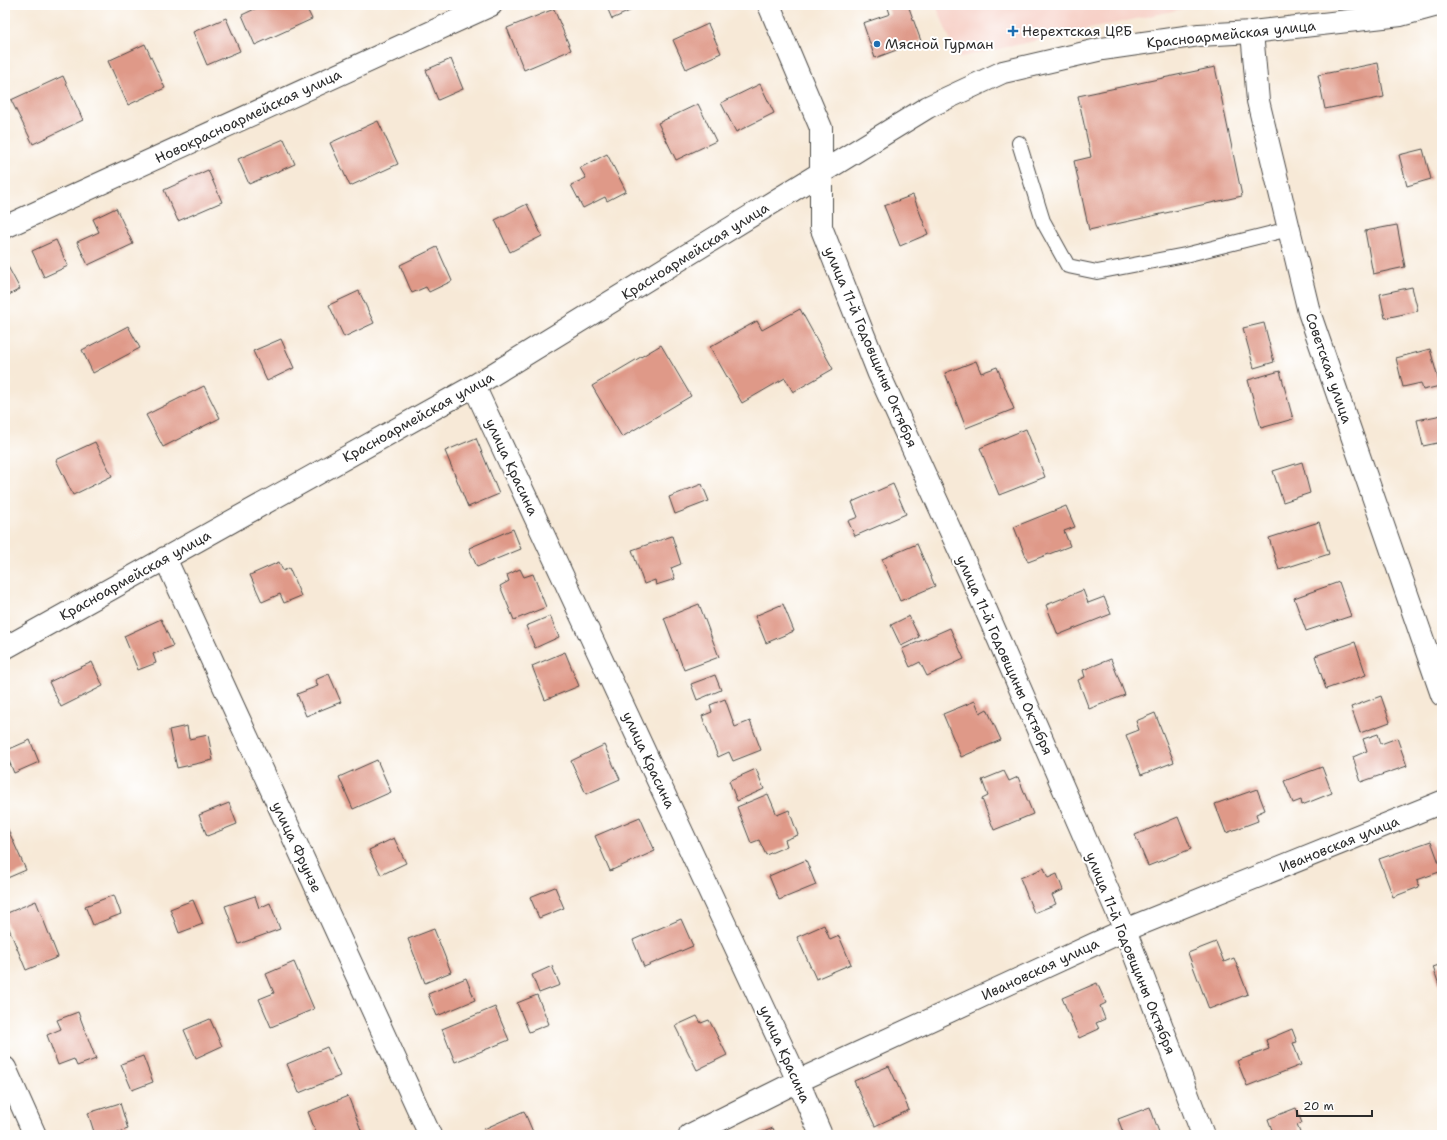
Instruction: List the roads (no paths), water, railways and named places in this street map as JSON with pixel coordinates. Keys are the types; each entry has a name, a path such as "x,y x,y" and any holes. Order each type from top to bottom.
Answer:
{"street":[{"name":"Новокрасноармейская улица","path":"5,227 491,5"},
{"name":"улица 11-й Годовщины Октября","path":"769,5 821,128 821,228 879,374 972,578 1125,930 1203,1135"},
{"name":"Красноармейская улица","path":"5,648 474,386 928,107 1003,72 1102,49 1199,35 1252,32 1401,15 1438,5"},
{"name":"Советская улица","path":"1252,32 1258,101 1309,312 1442,695"},
{"name":"улица Красина","path":"474,386 798,1081 821,1135"},
{"name":"улица Фрунзе","path":"165,558 430,1135"},
{"name":"Ивановская улица","path":"690,1135 798,1081 1125,930 1442,802"},
{"path":"5,1068 35,1135"}],"lane":[{"path":"1019,143 1043,221 1068,266 1097,272 1185,255 1289,229"}],"place":[{"name":"Нерехтская ЦРБ","path":"1013,31"},
{"name":"Мясной Гурман","path":"877,44"}]}
